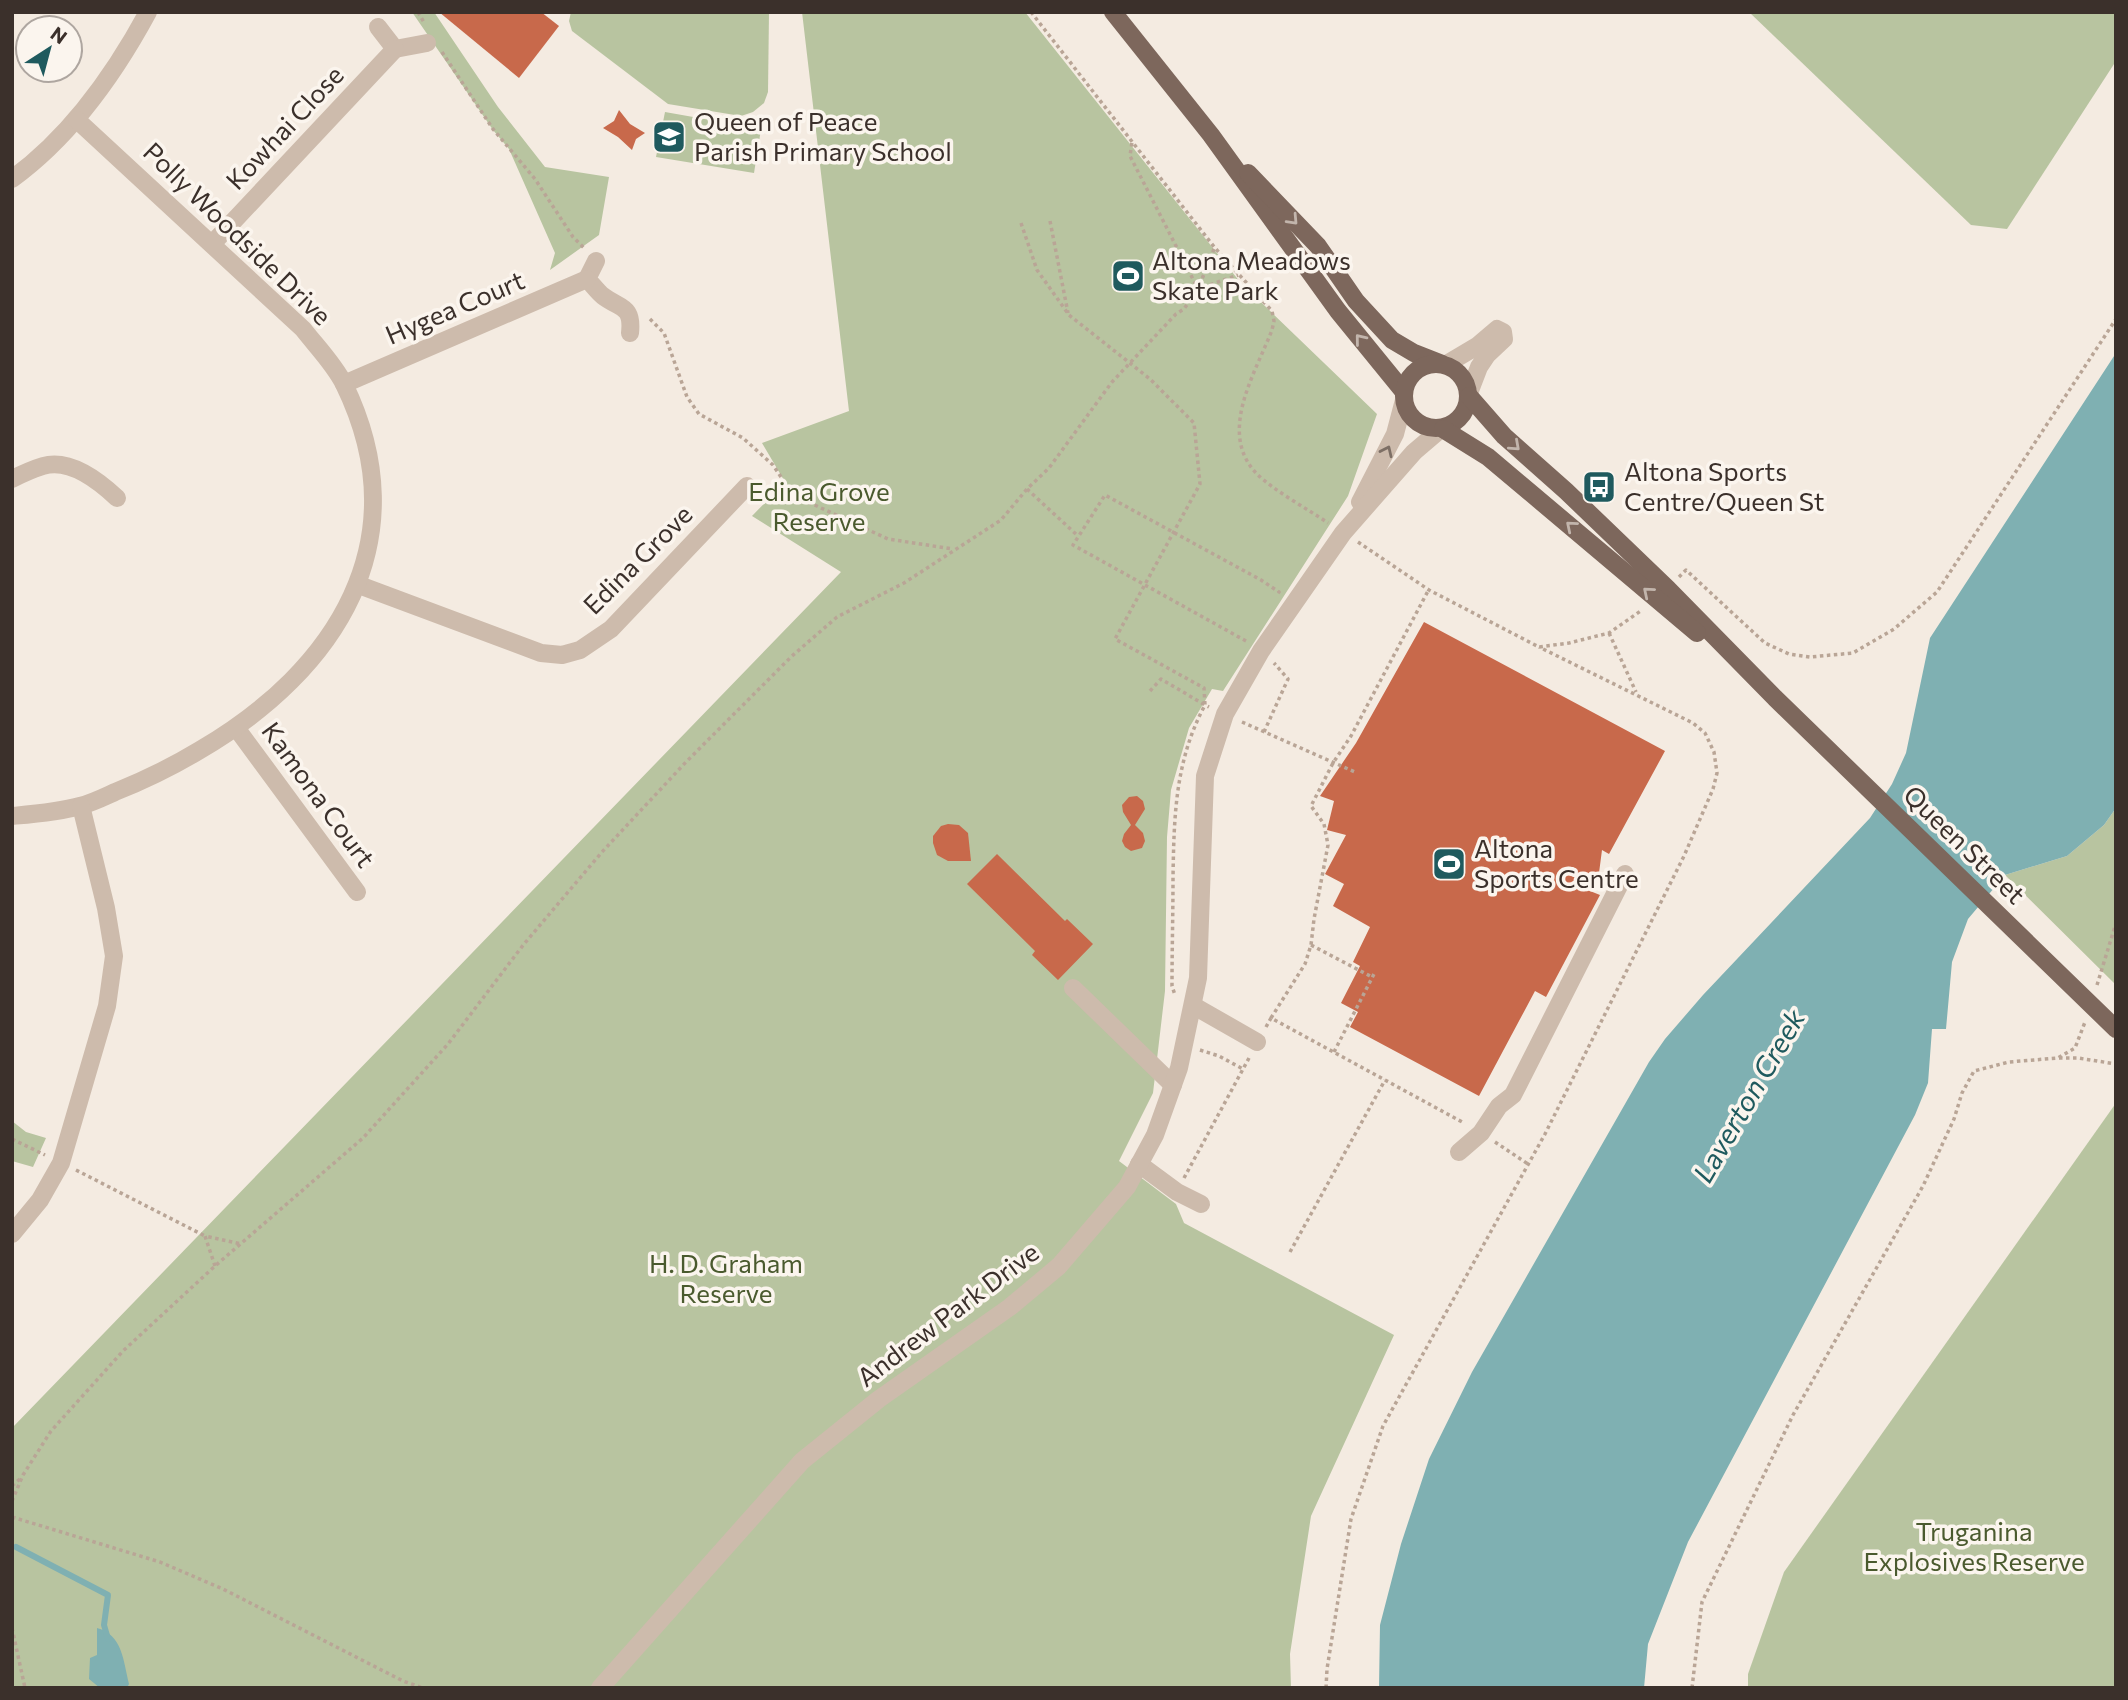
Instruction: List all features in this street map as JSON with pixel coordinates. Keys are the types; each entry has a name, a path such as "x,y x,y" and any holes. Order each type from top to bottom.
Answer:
{"main road":[{"path":"1113,12 1212,135 1338,311 1404,396"},
{"path":"1212,135 1318,246 1356,301 1392,340 1414,353 1443,365 1461,375 1469,394 1462,417 1442,429 1420,425 1406,410 1404,396 1413,373 1421,367 1443,365"},
{"name":"Queen Street","path":"1469,394 1504,436 1668,589 1820,743 2116,1029"},
{"name":"Queen Street","path":"1442,429 1489,457 1775,698"}],"street":[{"path":"12,179 77,120 130,45 148,12"},
{"path":"378,27 395,49 427,43"},
{"name":"Kowhai Close","path":"212,244 395,49"},
{"name":"Polly Woodside Drive","path":"12,816 81,806 163,772 237,729 299,674 335,629 359,585 371,530 373,482 366,440 344,384 334,368 303,329 77,120"},
{"path":"596,261 587,279 604,297 627,310 631,321 630,332"},
{"name":"Hygea Court","path":"344,384 587,279"},
{"path":"1443,365 1477,346 1492,332 1501,330 1505,335 1504,339 1483,361 1469,394"},
{"name":"Andrew Park Drive","path":"600,1688 802,1461 869,1406 1010,1307 1059,1266 1126,1187 1155,1135 1180,1069 1194,1006 1198,978 1205,776 1225,714 1261,651 1343,533 1384,459 1395,434 1404,396"},
{"name":"Andrew Park Drive","path":"1343,533 1414,452 1442,429"},
{"path":"12,479 46,464 63,466 101,483 117,498"},
{"name":"Edina Grove","path":"359,585 541,653 562,655 580,650 611,629 747,486"},
{"name":"Kamona Court","path":"237,729 357,892"},
{"path":"12,1234 40,1200 61,1163 107,1006 114,956 106,908 81,806"},
{"path":"1459,1152 1481,1133 1499,1106 1513,1095 1625,874"},
{"path":"1073,988 1173,1085"},
{"path":"1194,1006 1257,1042"},
{"path":"1139,1164 1177,1192 1201,1205"}],"path":[{"path":"1031,12 1214,248 1272,311"},
{"path":"1132,142 1130,156 1198,289"},
{"path":"1050,221 1069,315"},
{"path":"1021,223 1037,270 1069,315 1131,363 1194,423 1200,484 1115,639 1204,688 1205,705 1355,772"},
{"path":"12,1501 23,1475 51,1431 123,1351 215,1266 363,1138 448,1044 524,944 685,762 792,656 837,617 904,583 1001,520 1049,468 1112,382 1176,314 1184,309 1198,289 1214,248"},
{"path":"1198,289 1238,275"},
{"path":"1686,570 1765,643 1789,654 1811,657 1853,653 1895,629 1937,592 2116,319"},
{"path":"1027,489 1079,536"},
{"path":"793,495 888,539 955,549"},
{"path":"1251,630 1244,640 1073,545 1105,495 1279,592 1272,601"},
{"path":"1177,1192 1257,1042 1305,964 1311,945 1328,845 1324,824 1311,806 1429,590"},
{"path":"1609,632 1637,694"},
{"path":"1326,1688 1351,1519 1383,1426 1528,1164 1684,856 1713,789 1717,773 1714,752 1705,733 1693,723 1539,647"},
{"path":"1261,651 1288,679 1264,732"},
{"path":"2058,1058 2075,1048 2116,923"},
{"path":"1311,945 1373,975 1334,1052"},
{"path":"1272,1018 1481,1133 1528,1164"},
{"path":"1692,1688 1702,1602 1793,1415 1923,1186 1974,1071 2009,1062 2058,1058 2116,1064"},
{"path":"1290,1252 1384,1080"},
{"path":"12,1139 205,1237 242,1244"},
{"path":"205,1237 215,1266"},
{"path":"12,1486 23,1475"},
{"path":"12,1517 172,1567 223,1588 404,1681 423,1688"},
{"path":"12,1628 25,1688"}],"green space":[{"path":"412,12 434,12 498,107 545,167 609,177 599,235 550,270 555,253 509,149"},
{"path":"571,12 769,12 768,92 764,103 753,112 741,116 668,104 572,31 569,21"},
{"name":"H. D. Graham Reserve","path":"802,12 1025,12 1240,282 1377,414 1348,496 1223,691 1212,689 1189,728 1171,790 1167,837 1165,991 1153,1093 1119,1161 1176,1204 1184,1223 1394,1335 1311,1516 1290,1654 1291,1688 12,1688 12,1428 841,572 752,516 785,482 762,443 849,411"},
{"path":"1749,12 2116,12 2116,61 2007,229 1971,225"},
{"path":"665,112 761,129 754,173 656,157"},
{"path":"2116,808 2116,985 2005,875 2067,856 2104,825"},
{"name":"Truganina Explosives Reserve","path":"2116,1103 2116,1688 1748,1688 1748,1674 1784,1572"},
{"path":"12,1121 26,1132 46,1138 33,1167 12,1161"}],"water":[{"name":"Laverton Creek","path":"2116,353 2116,808 2104,825 2067,856 2005,875 1968,919 1952,962 1946,1029 1932,1029 1928,1083 1915,1115 1688,1542 1648,1644 1644,1688 1379,1688 1380,1625 1401,1544 1429,1459 1472,1372 1649,1062 1665,1039 1870,818 1892,784 1906,753 1930,638"},
{"path":"97,1628 106,1631 117,1643 129,1684 127,1688 100,1688 89,1679 90,1658 97,1655"}],"building":[{"path":"439,12 541,12 559,26 519,78"},
{"path":"619,110 630,124 645,133 636,139 632,150 603,128 614,121"},
{"name":"Altona Sports Centre","path":"1424,622 1665,751 1609,854 1602,850 1599,873 1590,891 1600,895 1546,997 1535,991 1479,1096 1350,1027 1358,1012 1341,1003 1360,966 1353,962 1370,927 1333,906 1344,884 1325,874 1346,835 1327,830 1334,801 1320,796 1356,743"},
{"path":"1137,796 1143,801 1145,809 1135,825 1143,833 1145,841 1142,848 1131,851 1122,841 1131,825 1122,805 1129,797"},
{"path":"959,825 968,833 971,861 948,861 937,855 933,836 941,826"},
{"path":"997,854 1065,921 1067,919 1093,944 1058,980 1032,955 1035,951 967,884"}],"waterway":[{"path":"16,1547 108,1595 104,1625 108,1639"}],"place":[{"name":"Queen of Peace Parish Primary School","path":"669,137"},
{"name":"Altona Meadows Skate Park","path":"1128,276"},
{"name":"Altona Sports Centre/Queen St","path":"1599,487"},
{"name":"Altona Sports Centre","path":"1449,864"}],"park label":[{"name":"Edina Grove Reserve","path":"819,507"}]}
